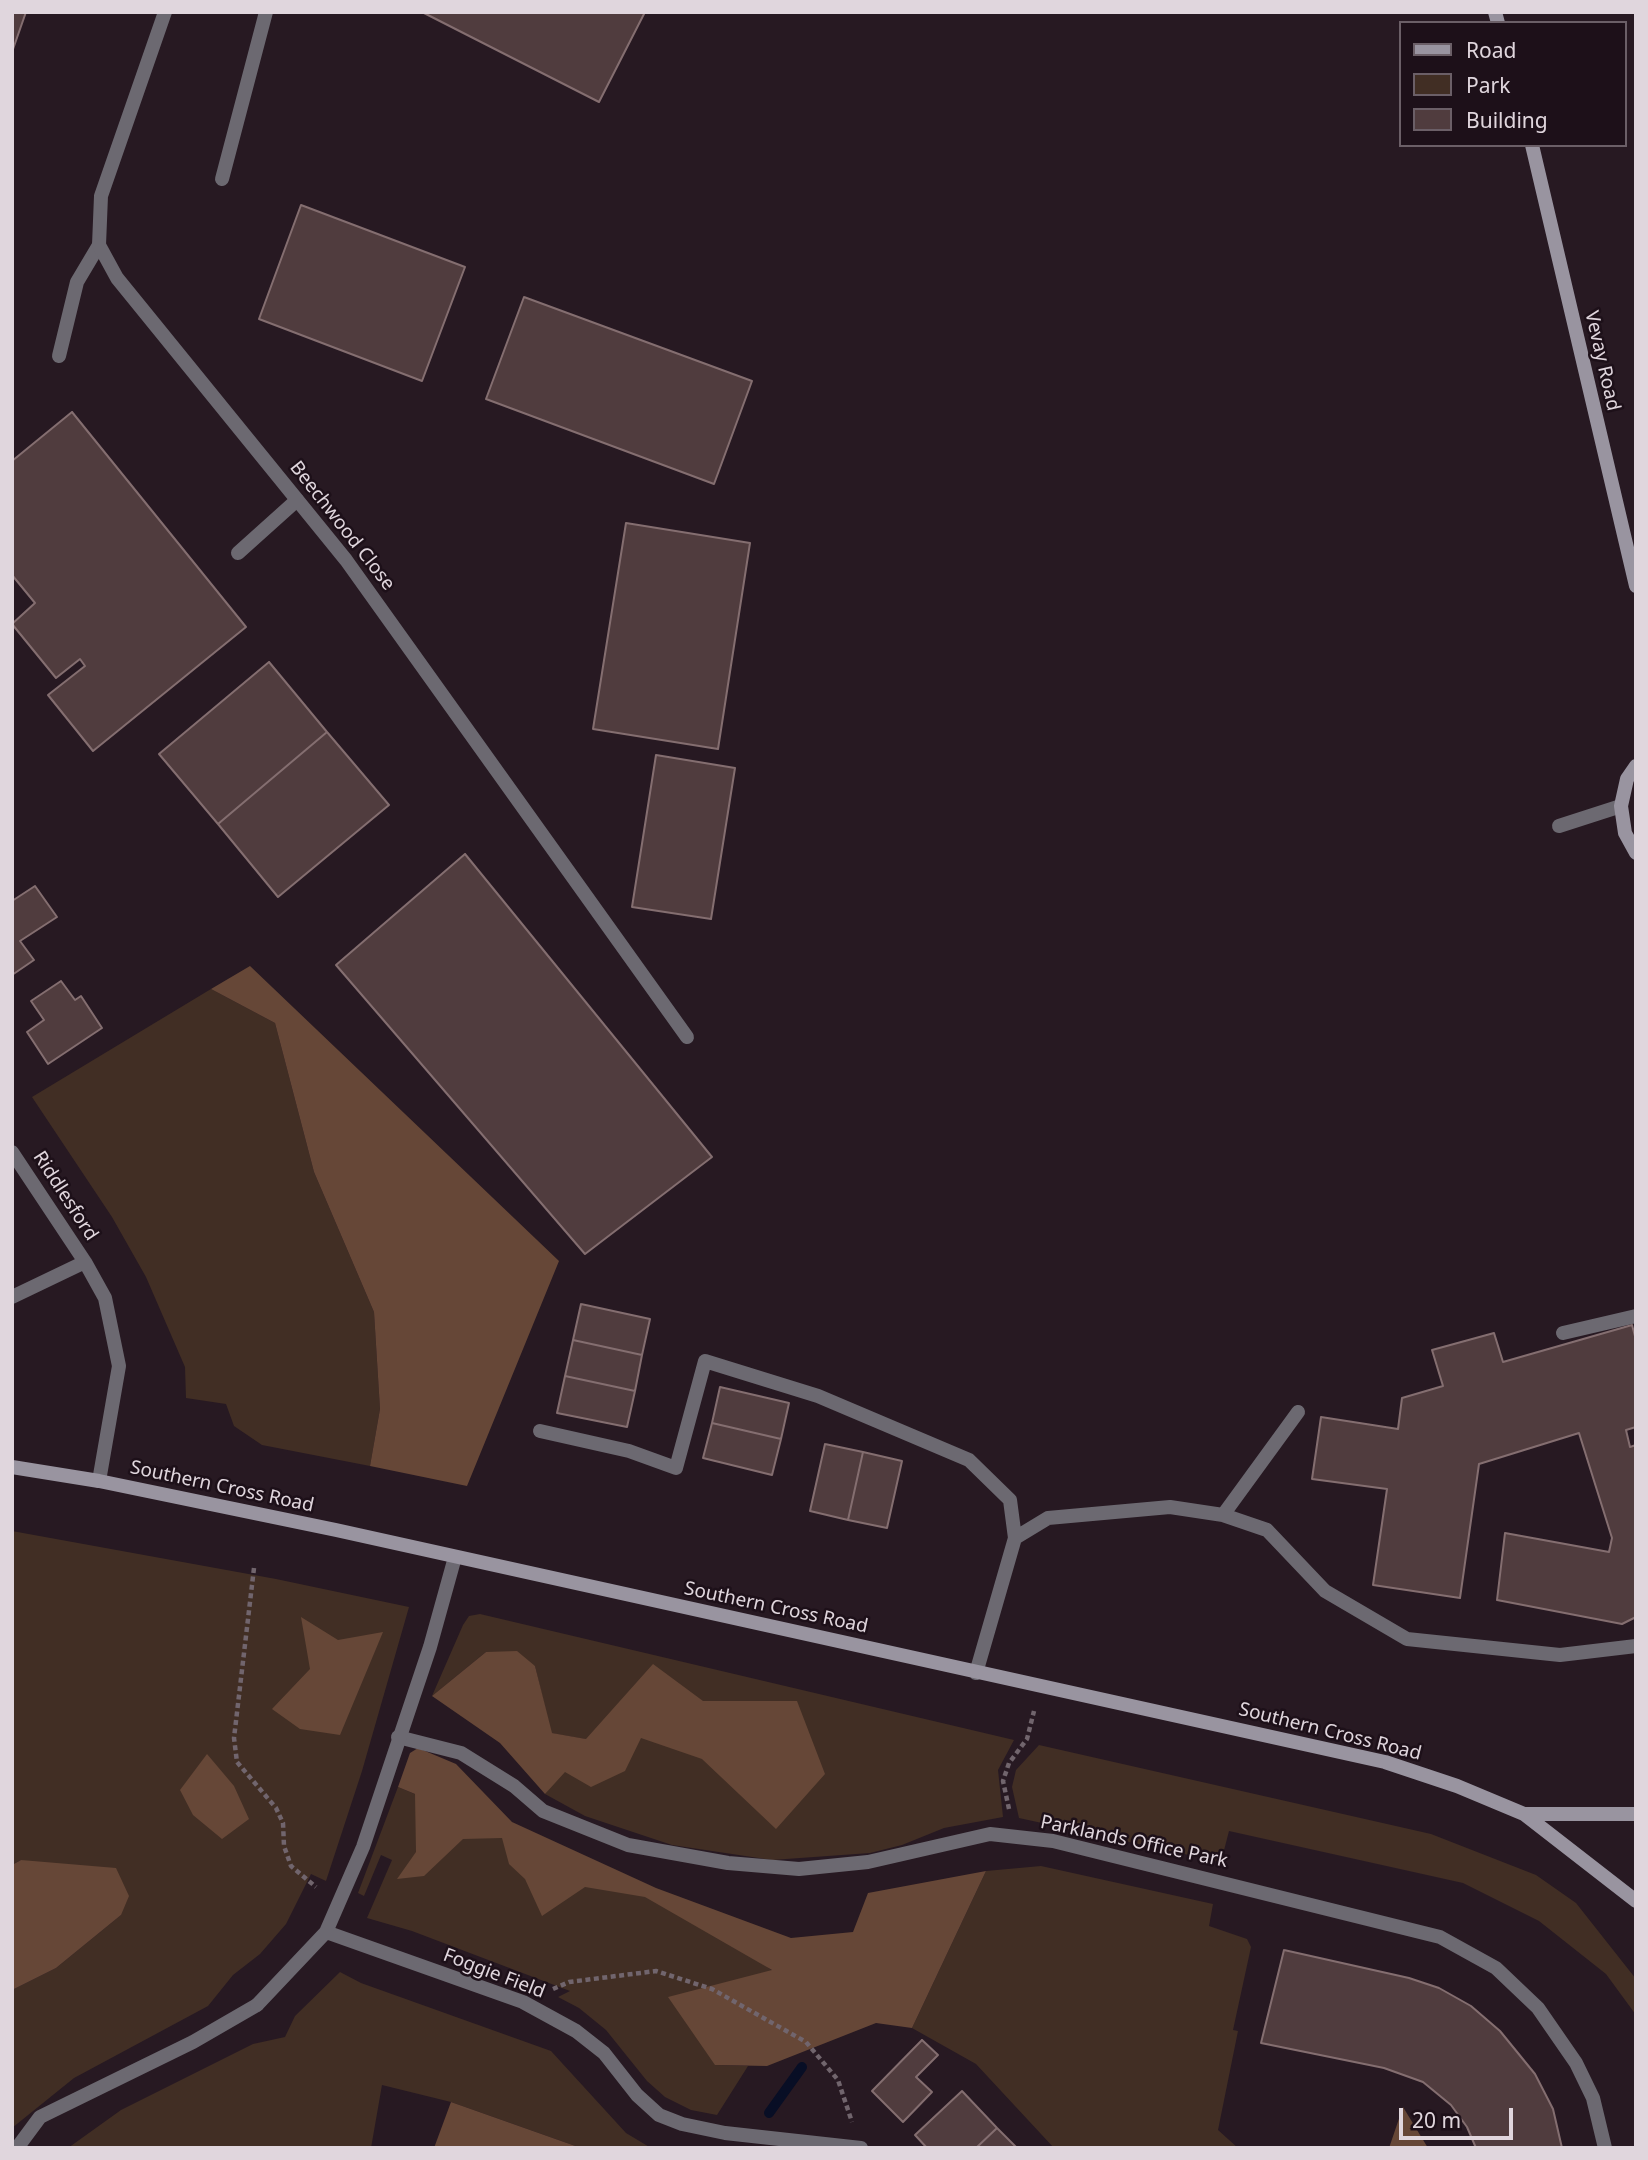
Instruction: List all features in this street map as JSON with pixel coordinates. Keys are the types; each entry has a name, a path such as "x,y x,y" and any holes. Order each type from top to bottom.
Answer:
{"main road":[{"name":"Vevay Road","path":"1532,147 1636,586"},
{"path":"1636,766 1628,779 1621,806 1625,833 1636,853"},
{"name":"Southern Cross Road","path":"12,1467 99,1482 455,1557 1385,1762 1457,1786 1524,1814 1636,1902"},
{"name":"Southern Cross Road","path":"1524,1814 1636,1814"}],"street":[{"path":"59,356 77,282 99,245 101,196 165,12"},
{"path":"222,179 266,12"},
{"name":"Beechwood Close","path":"99,245 117,278 346,560 687,1037"},
{"path":"238,553 297,500"},
{"path":"1559,826 1621,806"},
{"name":"Riddlesford","path":"12,1152 85,1262 105,1298 118,1366 99,1482"},
{"name":"Riddlesford","path":"12,1297 85,1262"},
{"path":"1563,1333 1636,1316"},
{"path":"540,1431 629,1451 676,1468 705,1361 818,1396 969,1460 1010,1500 1015,1538 976,1673"},
{"path":"1223,1515 1298,1412"},
{"path":"1015,1538 1048,1518 1110,1510 1170,1507 1223,1515 1267,1530 1325,1591 1407,1639 1560,1655 1636,1646"},
{"path":"17,2148 40,2117 193,2042 257,2005 326,1932 363,1847 430,1647 455,1557"},
{"name":"Parklands Office Park","path":"398,1737 460,1753 514,1786 543,1811 628,1845 729,1863 799,1869 868,1861 990,1834 1011,1836 1053,1841 1122,1856 1440,1937 1496,1968 1538,2008 1576,2063 1593,2098 1605,2148"},
{"name":"Foggie Field","path":"326,1932 523,2001 576,2031 604,2053 638,2095 659,2115 682,2124 725,2133 860,2147"}],"path":[{"path":"254,1568 234,1738 237,1762 276,1808 283,1823 284,1846 291,1866 315,1887 342,1897"},
{"path":"1011,1836 1012,1819 1003,1781 1009,1763 1027,1738 1040,1686"},
{"path":"523,2001 569,1982 656,1971 712,1989 806,2042 838,2080 860,2147"}],"green space":[{"path":"211,989 275,1023 314,1172 374,1312 380,1409 370,1466 262,1445 234,1426 226,1404 186,1398 185,1367 146,1277 112,1217 32,1097"},
{"path":"12,1531 276,1579 409,1607 362,1771 326,1881 311,1874 286,1924 260,1954 233,1975 208,2006 74,2078 12,2128 12,1990 56,1968 121,1915 21,1860 12,1865"},
{"path":"480,1614 1014,1740 998,1770 1003,1817 944,1828 902,1845 870,1853 772,1860 672,1845 585,1816 545,1794 585,1739 551,1733 535,1666 486,1652 432,1696 463,1625 469,1616"},
{"path":"1039,1745 1431,1834 1536,1875 1576,1903 1636,1979 1636,2015 1606,1974 1539,1921 1463,1883 1229,1831 1221,1862 1019,1818 1012,1787 1016,1770"},
{"path":"398,1787 669,1900 773,1971 715,2065 748,2066 717,2115 691,2110 665,2097 647,2081 606,2030 579,2008 558,1997 570,1991 412,1931 367,1918 392,1860 381,1855 364,1896 358,1893"},
{"path":"1041,1866 1213,1904 1209,1926 1247,1939 1251,1947 1233,2030 1238,2031 1218,2130 1238,2148 1054,2148 976,2064 912,2028 986,1871"},
{"path":"340,1972 361,1983 551,2051 626,2133 651,2148 581,2148 451,2102 382,2085 371,2148 68,2148 121,2110 253,2044 285,2037 295,2016"}],"shaded area":[{"path":"250,966 559,1261 467,1486 370,1466 380,1409 374,1312 314,1172 275,1023 211,989"},
{"path":"301,1617 338,1640 383,1632 340,1735 300,1729 272,1709 310,1669"},
{"path":"517,1651 535,1666 552,1733 586,1739 653,1664 703,1701 797,1701 825,1774 776,1829 702,1759 641,1738 625,1771 591,1787 565,1772 545,1794 500,1743 432,1696 486,1652"},
{"path":"418,1748 456,1764 512,1822 656,1888 791,1938 853,1932 868,1893 986,1871 912,2028 876,2023 767,2066 715,2065 668,1997 772,1970 645,1897 585,1887 542,1916 525,1879 509,1864 502,1838 463,1839 424,1876 397,1879 416,1852 415,1794 398,1787 410,1753"},
{"path":"207,1754 234,1786 249,1819 222,1839 193,1815 180,1790"},
{"path":"21,1860 116,1868 129,1896 121,1915 56,1968 12,1990 12,1865"},
{"path":"451,2102 581,2148 434,2148"},
{"path":"1403,2107 1428,2148 1389,2148"}],"building":[{"path":"12,12 26,12 12,52"},
{"path":"422,12 645,12 599,102"},
{"path":"301,205 465,267 422,381 259,319"},
{"path":"524,297 752,381 714,484 486,399"},
{"path":"72,412 246,627 93,751 48,695 85,666 80,659 56,678 12,624 35,603 12,575 12,461"},
{"path":"626,523 750,543 718,749 593,729"},
{"path":"269,662 327,732 218,824 159,754"},
{"path":"327,732 389,805 278,897 218,824"},
{"path":"656,755 735,768 711,919 632,907"},
{"path":"465,854 712,1157 585,1254 336,965"},
{"path":"35,886 57,917 20,941 34,960 12,975 12,901"},
{"path":"61,981 75,1000 81,996 102,1028 48,1064 27,1032 44,1020 31,1001"},
{"path":"581,1304 650,1319 642,1355 573,1340"},
{"path":"1632,1325 1636,1340 1636,1427 1626,1430 1630,1447 1636,1445 1636,1617 1622,1624 1497,1600 1505,1533 1609,1552 1612,1538 1579,1433 1479,1464 1460,1598 1373,1585 1387,1489 1312,1479 1321,1417 1398,1429 1402,1398 1443,1386 1432,1350 1494,1333 1503,1362"},
{"path":"573,1340 642,1355 635,1391 565,1376"},
{"path":"565,1376 635,1391 627,1427 557,1413"},
{"path":"720,1387 789,1403 781,1439 712,1423"},
{"path":"712,1423 781,1439 772,1475 703,1458"},
{"path":"825,1444 863,1452 848,1520 810,1511"},
{"path":"863,1452 902,1461 887,1528 848,1520"},
{"path":"1284,1950 1409,1978 1439,1988 1471,2006 1500,2031 1535,2074 1553,2109 1562,2148 1476,2148 1467,2127 1451,2105 1423,2082 1384,2068 1261,2043"},
{"path":"922,2040 938,2055 916,2077 932,2092 903,2122 872,2091"},
{"path":"962,2091 997,2128 976,2148 927,2148 915,2135"},
{"path":"997,2128 1017,2148 976,2148"}],"waterway":[{"path":"769,2113 802,2067"}]}
